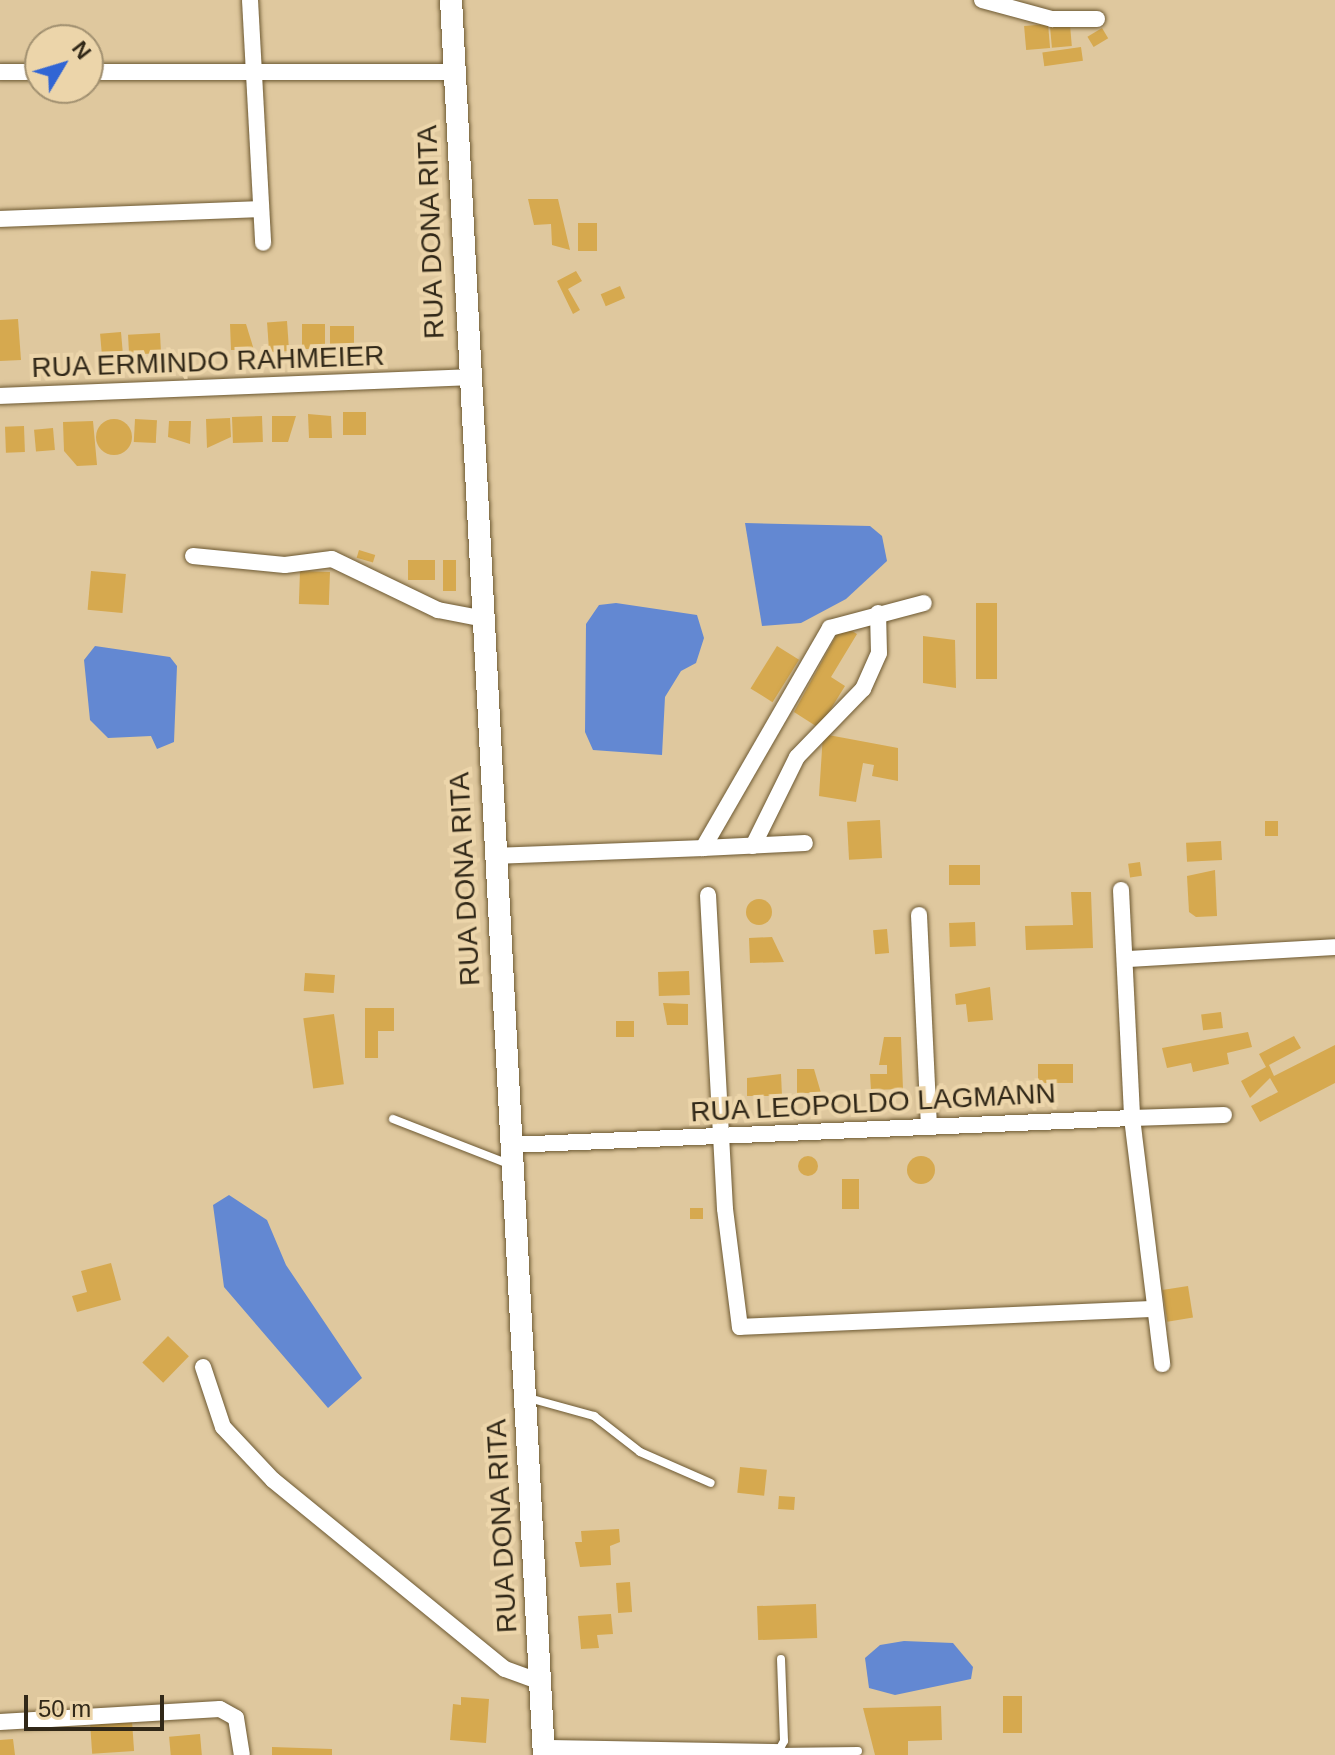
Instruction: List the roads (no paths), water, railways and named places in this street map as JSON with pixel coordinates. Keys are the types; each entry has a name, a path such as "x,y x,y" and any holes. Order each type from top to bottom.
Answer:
{"main road":[{"name":"RUA DONA RITA","path":"451,0 466,377 544,1752"}],"street":[{"path":"250,0 263,243"},
{"path":"982,0 1052,19 1097,19"},
{"path":"0,72 24,72"},
{"path":"104,72 455,72"},
{"path":"0,219 261,209"},
{"name":"RUA ERMINDO RAHMEIER","path":"0,396 466,377"},
{"path":"193,556 285,565 332,559 438,610 480,618"},
{"path":"703,848 830,628 924,603"},
{"path":"753,846 797,757 863,689 879,653 878,613"},
{"path":"494,856 805,843"},
{"path":"1121,890 1128,959 1132,1118 1162,1364"},
{"path":"708,895 725,1209 740,1327 1155,1309"},
{"path":"919,915 929,1124"},
{"path":"1128,959 1335,947"},
{"name":"RUA LEOPOLDO LAGMANN","path":"511,1155 722,1136 929,1124 1224,1115"},
{"path":"203,1367 223,1427 273,1480 505,1669 541,1682"},
{"path":"0,1722 220,1709 236,1718 242,1755"},
{"path":"544,1752 778,1752"}],"lane":[{"path":"393,1119 511,1155"},
{"path":"524,1397 594,1416 640,1452 711,1483"},
{"path":"781,1659 784,1741 778,1752 858,1751"}],"water":[{"path":"745,523 870,526 882,536 887,561 846,599 801,623 762,626"},
{"path":"616,603 697,615 704,638 696,663 681,671 665,697 662,755 593,750 585,732 586,624 599,605"},
{"path":"95,646 170,657 177,666 174,742 157,749 151,736 108,738 90,720 84,660"},
{"path":"229,1195 267,1220 286,1265 362,1378 328,1408 224,1287 213,1205"},
{"path":"904,1641 953,1643 973,1667 971,1679 895,1695 869,1688 865,1658 880,1645"}]}
